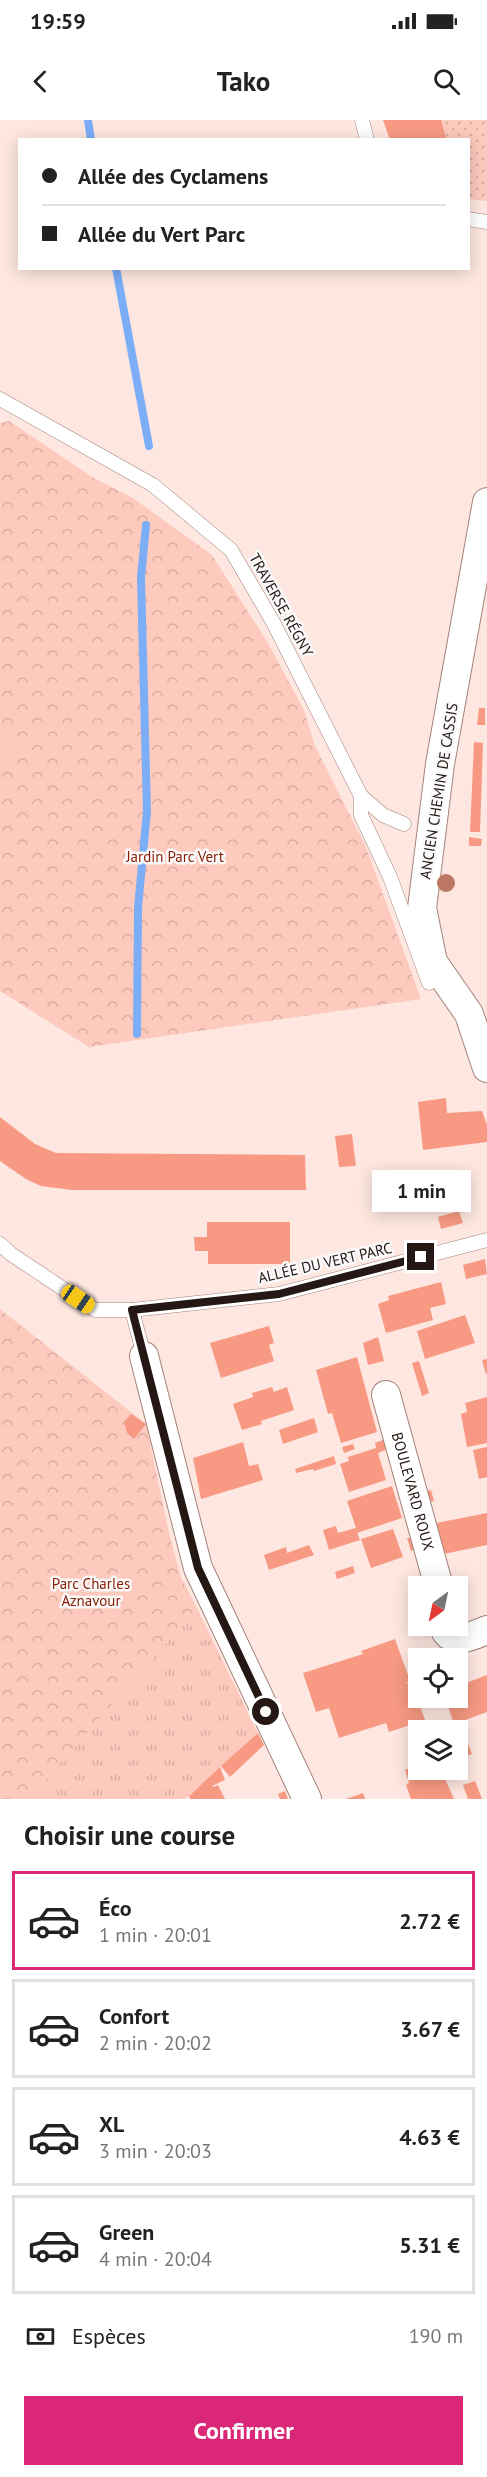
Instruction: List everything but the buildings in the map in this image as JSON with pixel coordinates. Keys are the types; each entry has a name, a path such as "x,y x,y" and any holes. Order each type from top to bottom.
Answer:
{"street":[{"name":"ANCIEN CHEMIN DE CASSIS","path":"487,502 441,764 422,908 433,962 469,1014 487,1068"},
{"path":"144,1356 198,1568 307,1799"},
{"name":"BOULEVARD ROUX","path":"386,1395 436,1576"},
{"path":"468,1636 487,1630"},
{"path":"449,1636 456,1639 466,1636"}],"lane":[{"path":"362,120 366,138"},
{"path":"470,219 487,222"},
{"name":"TRAVERSE RÉGNY","path":"0,399 153,485 231,550 273,622 361,796 383,815 404,824"},
{"name":"TRAVERSE RÉGNY","path":"361,796 361,815 390,877 429,983"},
{"name":"ALLÉE DU VERT PARC","path":"0,1244 95,1310 132,1310 279,1294 487,1240"},
{"path":"132,1310 144,1356"}],"green space":[{"path":"441,120 487,120 487,201 470,199 470,138 447,138"},
{"name":"Jardin Parc Vert","path":"9,421 92,477 133,498 212,555 268,643 304,710 315,746 366,847 421,999 89,1047 0,991 0,423"},
{"path":"0,730 21,745 0,774"},
{"name":"Parc Charles Aznavour","path":"0,1309 146,1424 169,1533 181,1577 197,1608 29,1799 0,1799"},
{"path":"197,1608 258,1733 185,1799 28,1799"}],"waterway":[{"path":"88,120 91,138"},
{"path":"116,270 149,446"},
{"path":"137,1034 138,908 147,811 141,578 146,525"}],"route":[{"path":"266,1712 198,1568 132,1310 279,1294 421,1257"}]}
